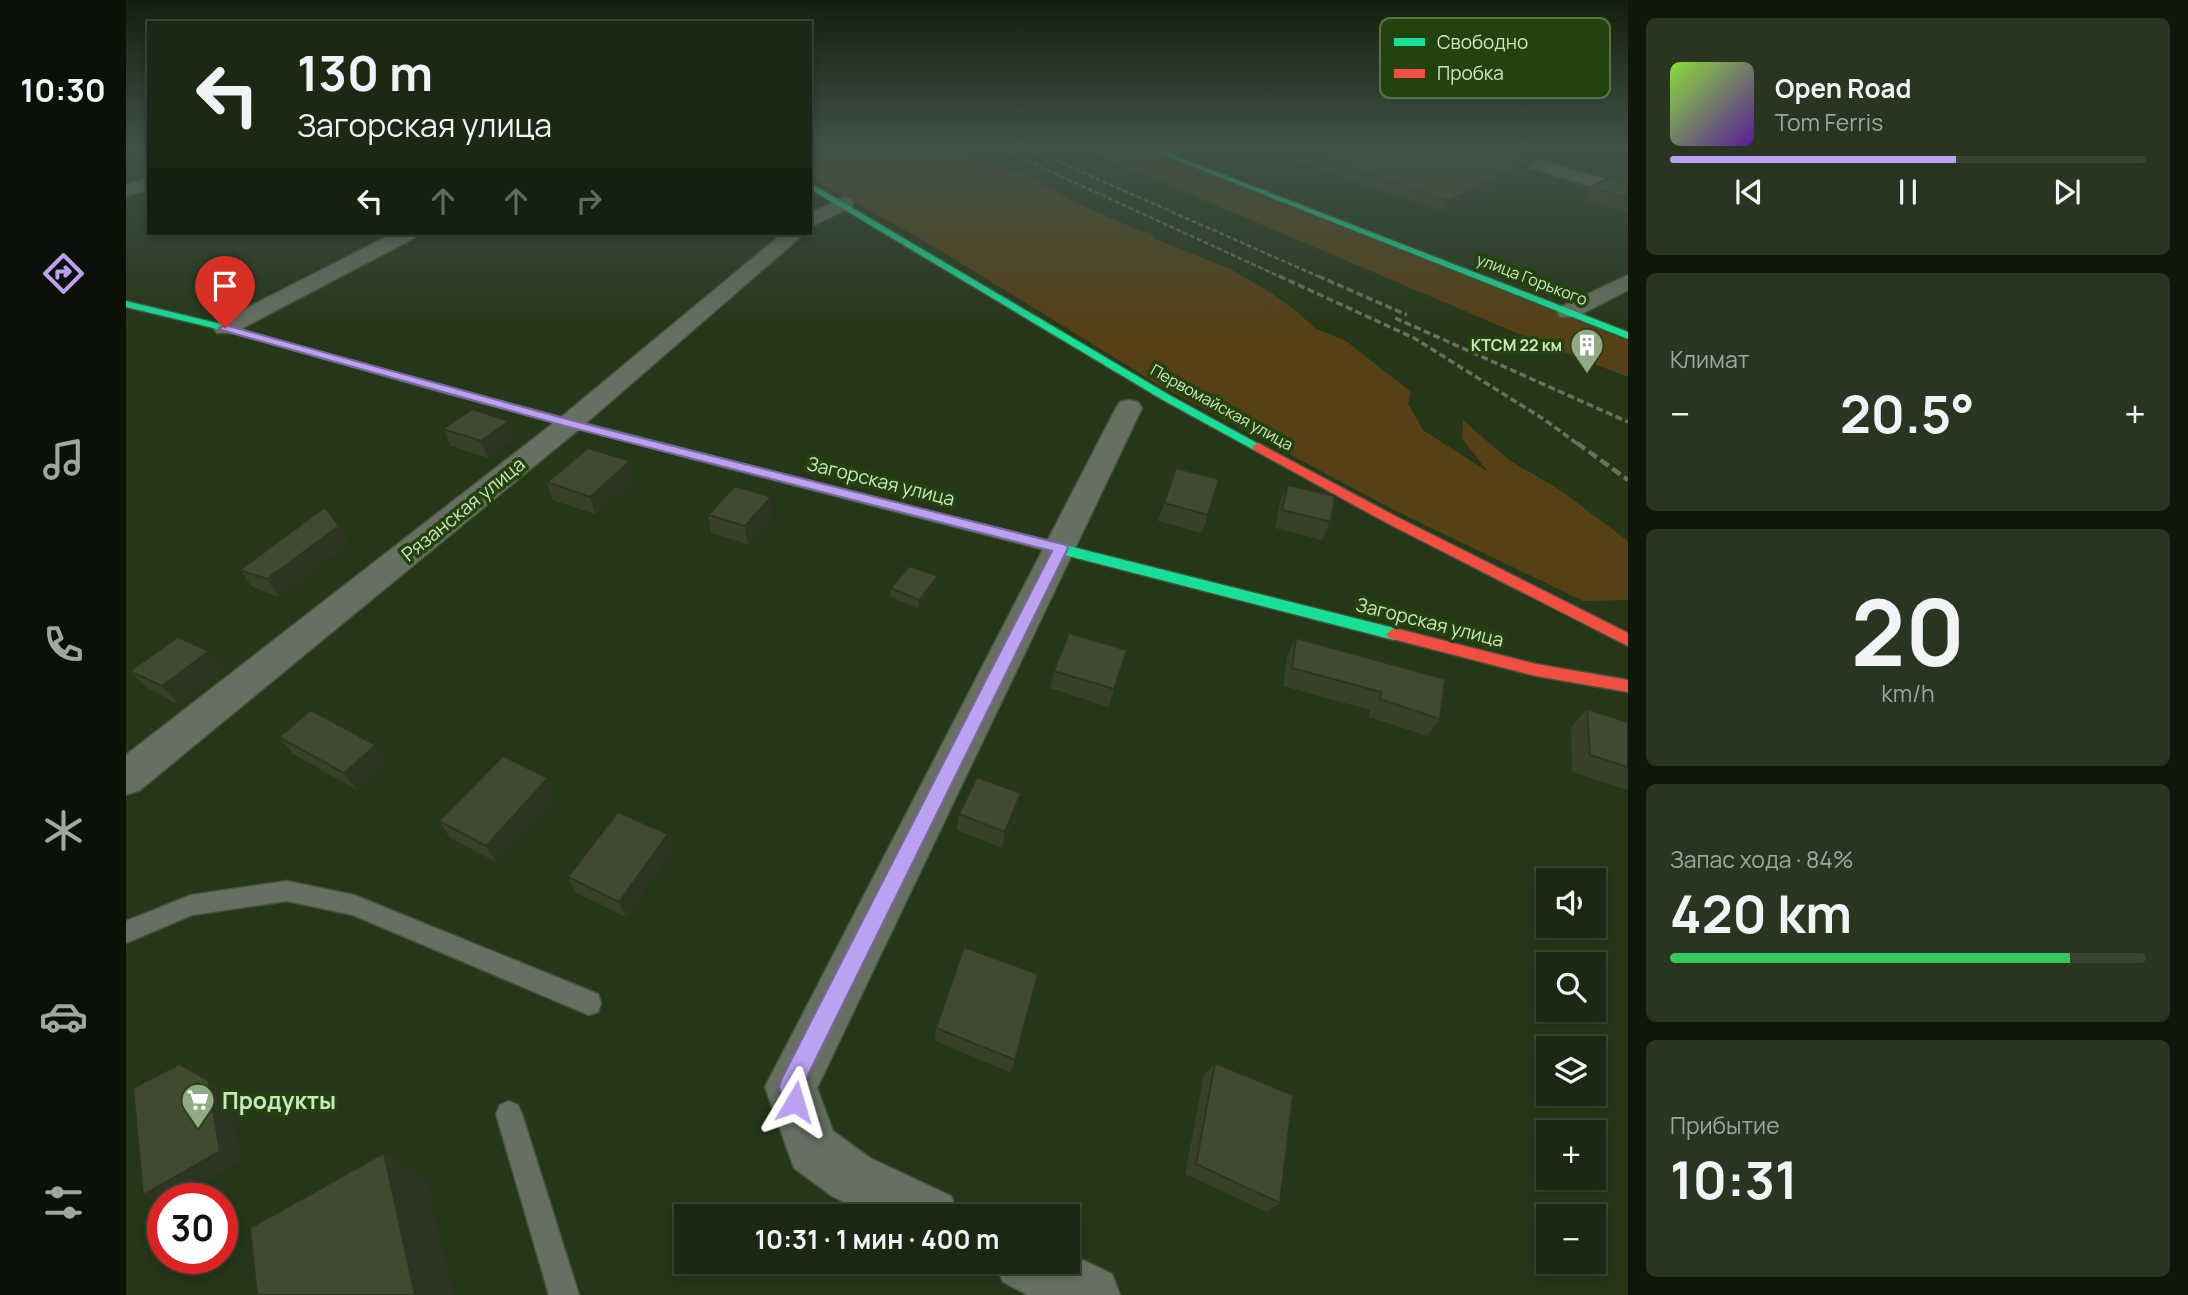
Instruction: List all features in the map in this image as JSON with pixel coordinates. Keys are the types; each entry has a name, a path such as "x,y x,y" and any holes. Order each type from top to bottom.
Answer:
{"street":[{"path":"812,220 834,208"},
{"name":"Первомайская улица","path":"853,208 1167,398 1392,520 1628,640"},
{"name":"улица Горького","path":"1303,208 1628,335"},
{"path":"225,328 405,235"},
{"name":"Рязанская улица","path":"126,778 569,424 793,235"},
{"path":"1568,312 1628,281"},
{"name":"Загорская улица","path":"126,304 225,328 569,424 1536,670 1628,686"},
{"path":"906,1204 851,1177 813,1149 790,1087 1129,408"},
{"path":"1048,1274 1091,1295"}],"lane":[{"path":"126,932 191,905 287,891 354,905 589,1003"},
{"path":"509,1114 564,1295"}],"shaded area":[{"path":"866,208 1089,208 1230,269 1289,305 1315,328 1346,341 1411,392 1408,404 1423,430 1488,472 1462,438 1463,420 1509,460 1560,490 1628,541 1628,600 1583,601 1396,511 1159,385 938,249"},
{"path":"1223,208 1294,208 1628,341 1628,377 1561,351 1545,341 1526,337"}],"building":[{"path":"472,409 509,421 481,441 443,429"},
{"path":"588,448 630,461 590,497 547,482"},
{"path":"1176,468 1219,479 1208,515 1164,503"},
{"path":"1288,485 1335,496 1331,522 1282,510"},
{"path":"735,486 771,497 745,526 708,515"},
{"path":"325,507 339,526 267,579 240,570"},
{"path":"909,566 938,576 919,600 891,588"},
{"path":"1069,633 1127,650 1114,689 1054,671"},
{"path":"178,637 209,651 162,686 130,671"},
{"path":"1296,638 1445,679 1440,719 1380,699 1381,692 1292,668"},
{"path":"1587,709 1628,722 1628,767 1590,755"},
{"path":"311,710 376,745 344,773 279,737"},
{"path":"503,756 548,778 486,846 439,821"},
{"path":"977,777 1021,793 1005,832 959,814"},
{"path":"618,812 668,834 619,902 568,877"},
{"path":"964,947 1038,974 1015,1060 936,1028"},
{"path":"1215,1063 1293,1095 1280,1203 1196,1164"},
{"path":"179,1064 208,1080 220,1151 164,1183 147,1183 147,1193 143,1195 133,1088"},
{"path":"384,1153 415,1295 257,1295 250,1228"}],"railway":[{"path":"1131,208 1283,278"},
{"path":"1164,208 1322,278"},
{"path":"1279,276 1414,338 1545,420 1579,445"},
{"path":"1318,276 1407,315"},
{"path":"1395,318 1628,422"},
{"path":"1577,443 1628,480"}],"traffic: fast":[{"path":"849,208 1167,398 1258,447"},
{"path":"1303,208 1628,336"},
{"path":"126,304 225,328 453,392"},
{"path":"727,464 1394,634"}],"traffic: jam":[{"path":"453,392 727,464"},
{"path":"1258,447 1392,520 1628,640"},
{"path":"1394,634 1536,670 1628,686"}],"place":[{"name":"КТСМ 22 км","path":"1587,375"},
{"name":"Продукты","path":"198,1130"}],"route":[{"path":"225,328 569,424 1061,548 790,1087 795,1102"}]}
